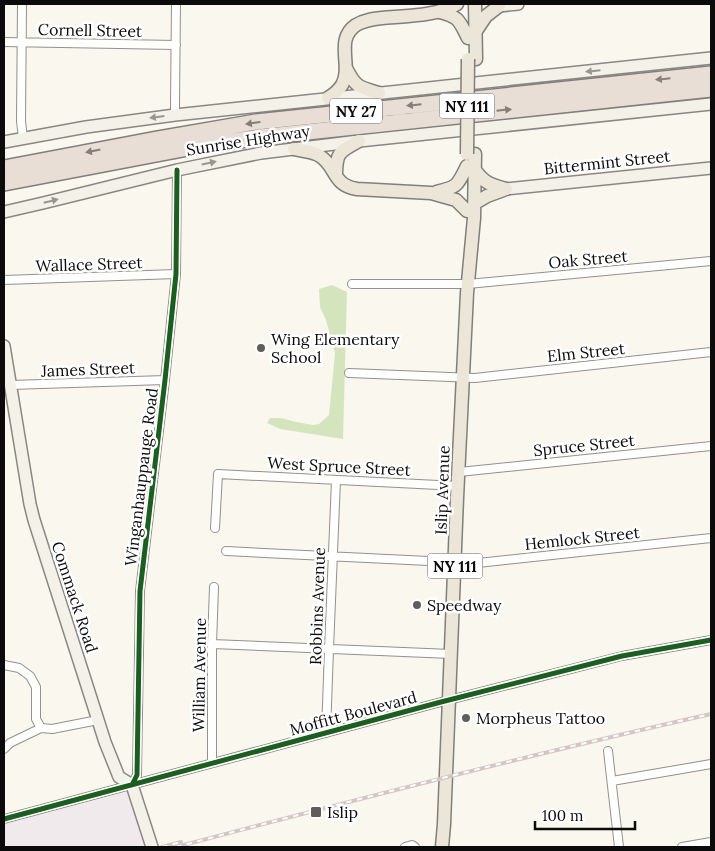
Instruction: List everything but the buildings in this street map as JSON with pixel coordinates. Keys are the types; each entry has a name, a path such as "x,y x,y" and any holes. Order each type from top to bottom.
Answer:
{"highway":[{"name":"Sunrise Highway","path":"4,168 264,121 711,74"},
{"name":"Sunrise Highway","path":"4,183 260,137 711,89"}],"main road":[{"path":"328,98 339,90 343,84 346,68 345,40 356,25 366,20 440,12 456,4"},
{"name":"Islip Avenue","path":"466,4 472,35"},
{"name":"Islip Avenue","path":"442,847 468,284 466,256 471,207 472,35 475,4"},
{"path":"440,12 454,16 472,35 495,5 518,4"},
{"name":"Sunrise Highway","path":"4,142 86,127 176,115 711,58"},
{"path":"346,68 355,84 379,93"},
{"name":"Sunrise Highway","path":"4,212 177,170 229,159 294,149 711,104"},
{"path":"336,176 336,160 339,154 359,141"},
{"path":"294,149 320,156 343,184 353,189 431,193 456,200 471,207 487,196 506,189"},
{"path":"431,193 455,187 471,161 482,179 488,184 506,189"},
{"name":"Bittermint Street","path":"506,189 711,168"},
{"name":"Commack Road","path":"4,346 30,504 98,720 119,777 132,785 151,846"}],"street":[{"path":"22,4 21,121 23,138"},
{"path":"176,4 174,102 176,115"},
{"name":"Cornell Street","path":"4,42 176,45"},
{"name":"Winganhauppauge Road","path":"132,785 137,774 140,591 176,274 177,170"},
{"name":"Oak Street","path":"352,284 468,284 711,261"},
{"name":"Wallace Street","path":"4,280 176,274"},
{"name":"Elm Street","path":"349,373 475,378 711,352"},
{"name":"James Street","path":"11,385 165,380"},
{"name":"Spruce Street","path":"459,472 711,446"},
{"name":"West Spruce Street","path":"215,528 218,474 458,486"},
{"name":"Robbins Avenue","path":"326,733 336,480"},
{"name":"Hemlock Street","path":"226,551 469,564 711,538"},
{"name":"William Avenue","path":"212,763 214,587"},
{"name":"Moffitt Boulevard","path":"4,818 622,656 711,640"},
{"path":"212,644 451,654"},
{"path":"4,665 19,668 30,676 36,687 36,719 41,728"},
{"path":"4,749 41,728 52,729 98,720"},
{"path":"608,751 619,847"},
{"path":"612,781 711,764"},
{"path":"682,847 711,842"},
{"path":"405,847 412,845 415,847"}],"shaded area":[{"path":"129,791 149,847 4,847 4,824"}],"green space":[{"path":"332,285 347,292 343,439 280,429 267,423 270,418 281,418 313,425 319,424 329,415 335,353 326,320 320,307 319,289"}],"railway":[{"path":"176,847 443,778 711,714"},
{"path":"162,847 181,842"}],"cycle path":[{"path":"132,785 137,775 140,591 176,274 177,170"},
{"path":"4,819 441,702 622,656 711,640"}],"place":[{"name":"Wing Elementary School","path":"261,348"},
{"name":"Speedway","path":"417,605"},
{"name":"Morpheus Tattoo","path":"466,718"},
{"name":"Islip","path":"316,812"}]}
